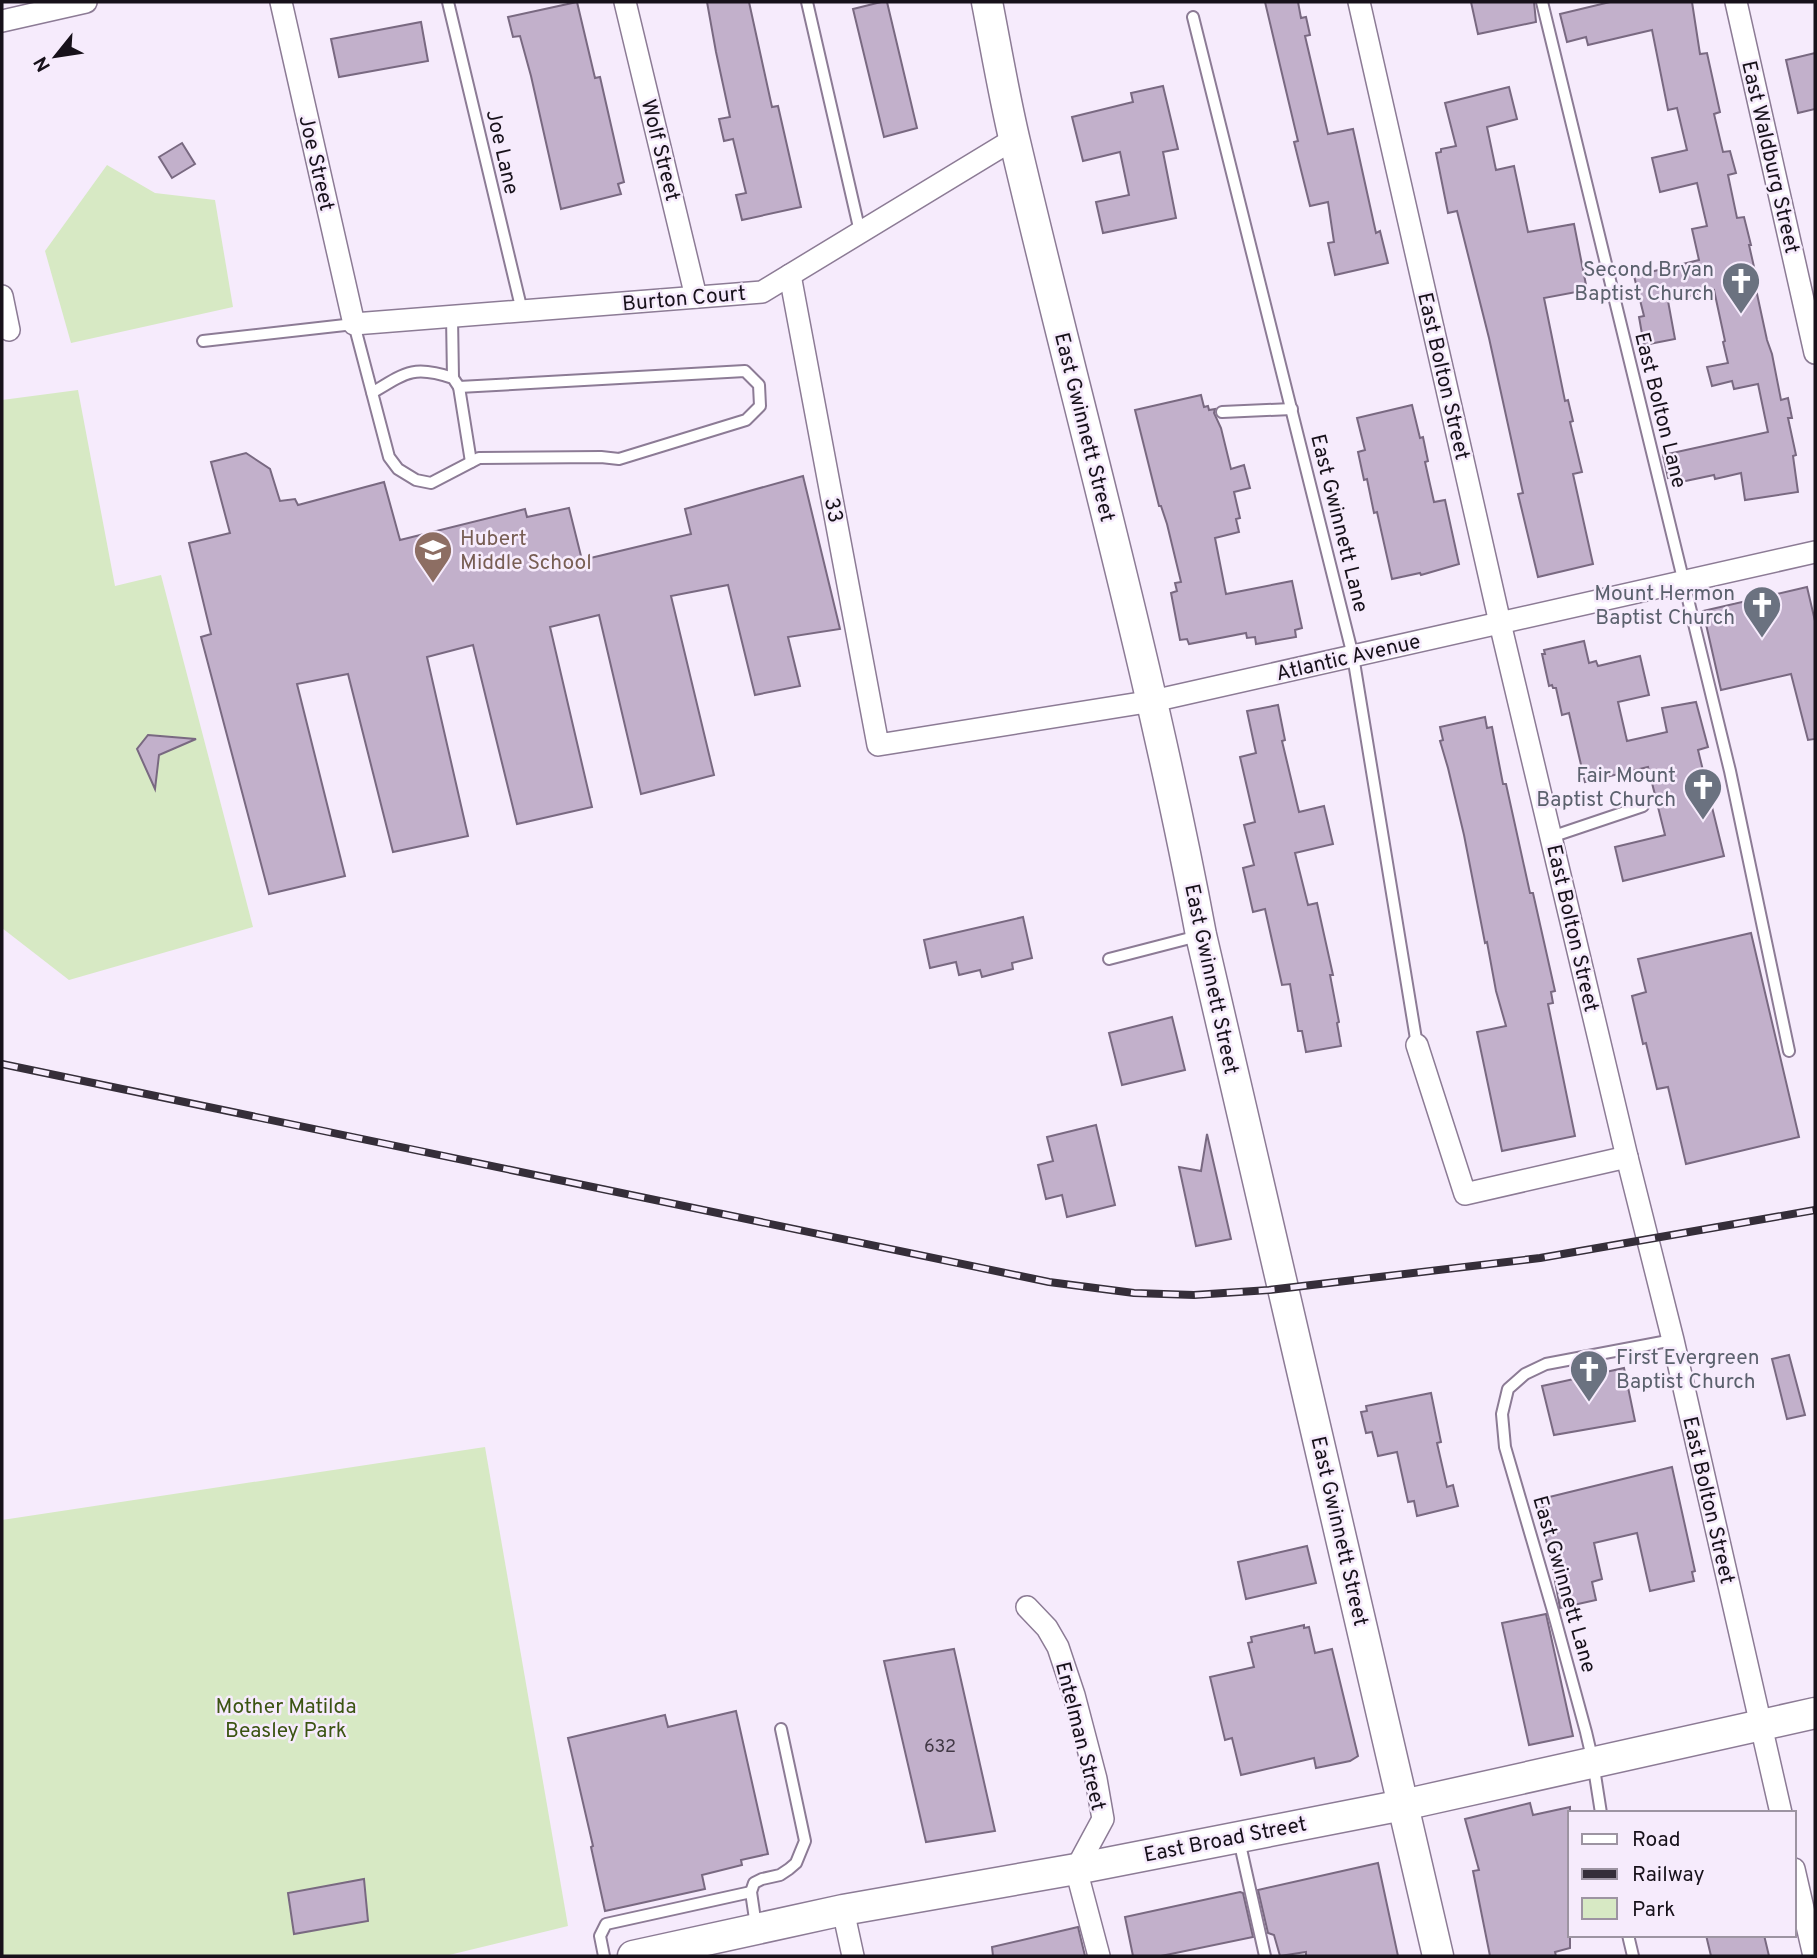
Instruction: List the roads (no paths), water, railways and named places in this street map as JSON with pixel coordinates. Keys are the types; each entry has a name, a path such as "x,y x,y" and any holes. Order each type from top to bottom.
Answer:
{"main road":[{"name":"East Gwinnett Street","path":"987,2 1014,139 1153,701 1200,935 1438,1956"},
{"name":"East Broad Street","path":"634,1956 843,1910 1076,1869 1403,1805 1815,1713"}],"street":[{"path":"2,21 86,2"},
{"name":"Joe Street","path":"281,2 354,324"},
{"name":"Wolf Street","path":"625,2 696,298"},
{"name":"East Bolton Street","path":"1359,2 1500,623 1673,1340 1781,1811"},
{"name":"East Waldburg Street","path":"1736,2 1815,353"},
{"name":"Burton Court","path":"354,324 762,292 1014,139"},
{"name":"33","path":"790,275 878,745"},
{"path":"2,296 9,330"},
{"name":"Atlantic Avenue","path":"878,745 1153,701 1815,552"},
{"path":"1417,1045 1465,1194 1627,1157"},
{"name":"Entelman Street","path":"1027,1607 1047,1628 1058,1647 1096,1779 1103,1819 1076,1869"},
{"path":"1076,1869 1099,1956"},
{"path":"1796,1878 1814,1956"},
{"path":"843,1910 853,1956"}],"lane":[{"name":"Joe Lane","path":"448,2 522,311"},
{"path":"807,2 860,232"},
{"name":"East Bolton Lane","path":"1542,2 1730,771 1789,1051"},
{"name":"East Gwinnett Lane","path":"1193,17 1353,656 1417,1045"},
{"path":"452,317 456,383 471,462"},
{"path":"203,341 354,324 372,393 389,457 398,469 416,480 431,483 479,458 619,459 746,420 760,406 758,385 745,371 456,383 421,370 404,375 372,393"},
{"path":"1222,412 1292,409"},
{"path":"1551,837 1643,806"},
{"path":"1109,959 1200,935"},
{"name":"East Gwinnett Lane","path":"1601,1811 1593,1762 1553,1611 1505,1447 1502,1414 1508,1389 1525,1374 1546,1364 1673,1340"},
{"path":"756,1929 751,1892 754,1883 780,1875 796,1863 805,1841 780,1728"},
{"path":"1238,1836 1265,1956"},
{"path":"604,1956 600,1936 606,1924 751,1892"},
{"path":"1628,1937 1633,1956"}],"railway":[{"path":"2,1064 1049,1282 1134,1293 1194,1295 1269,1290 1540,1258 1815,1210"}],"place":[{"name":"Second Bryan Baptist Church","path":"1741,315"},
{"name":"Hubert Middle School","path":"433,584"},
{"name":"Mount Hermon Baptist Church","path":"1762,639"},
{"name":"Fair Mount Baptist Church","path":"1703,821"},
{"name":"First Evergreen Baptist Church","path":"1589,1403"}],"park label":[{"name":"Mother Matilda Beasley Park","path":"286,1718"}]}
